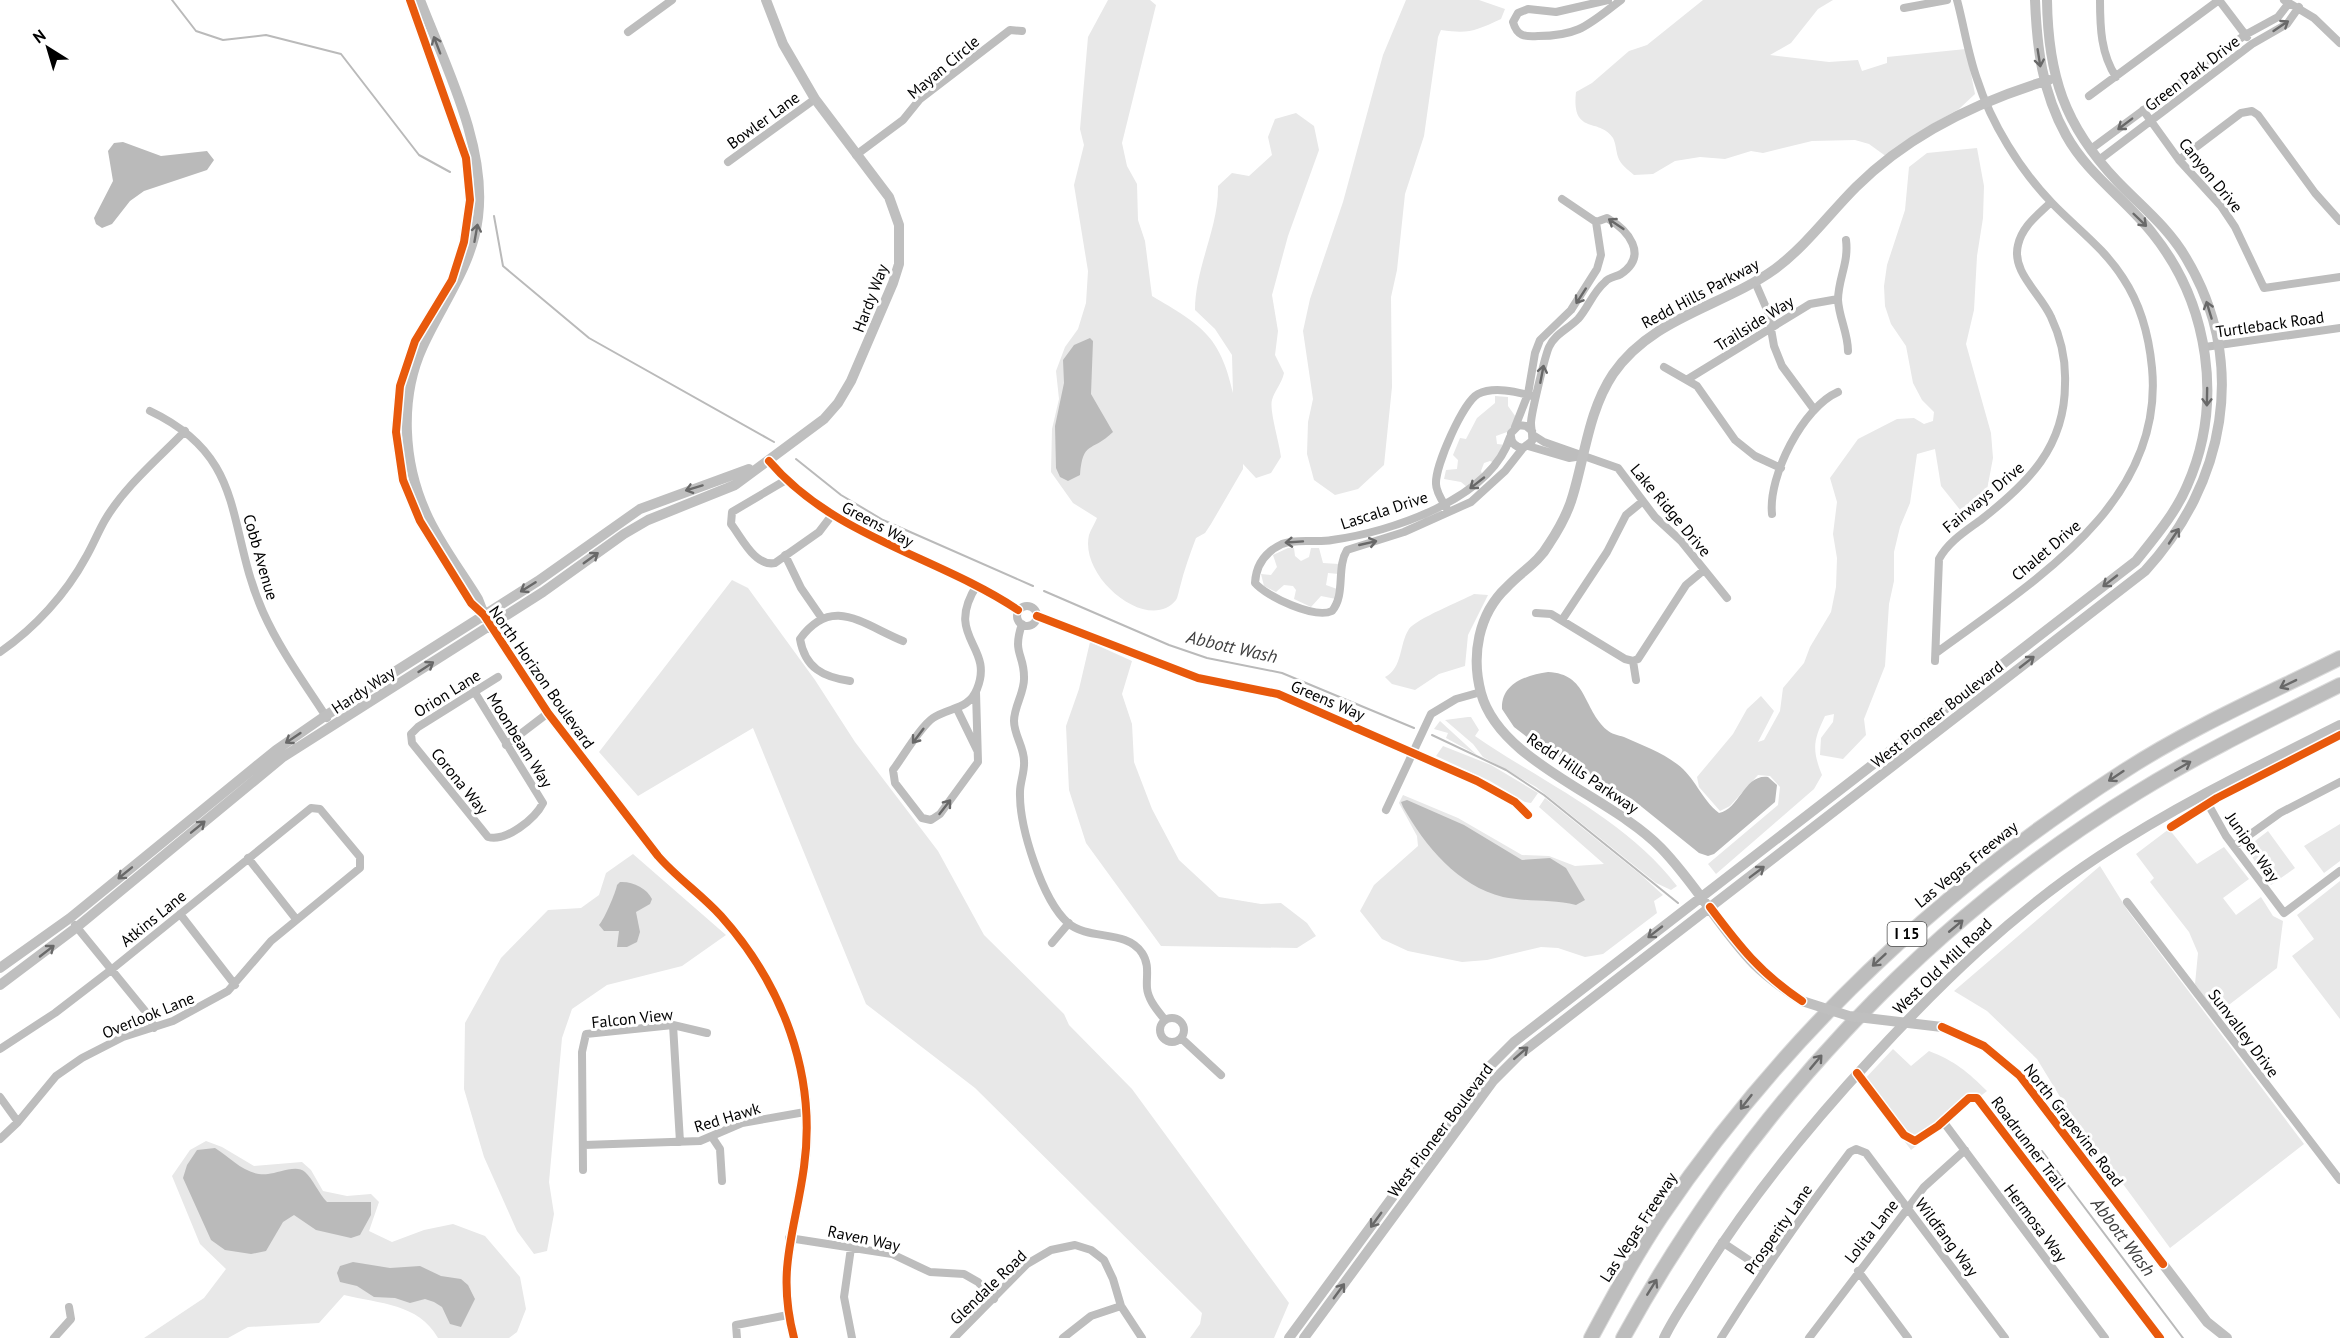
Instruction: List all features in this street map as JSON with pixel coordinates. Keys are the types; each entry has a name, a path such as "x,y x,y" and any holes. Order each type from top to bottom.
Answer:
{"highway":[{"name":"Las Vegas Freeway","path":"1591,1338 1660,1218 1755,1091 1806,1032 1922,920 1987,866 2126,770 2183,736 2340,658"},
{"name":"I 15","path":"1623,1338 1685,1234 1731,1167 1774,1111 1828,1048 1943,937 2008,882 2137,793 2198,757 2340,685"}],"main road":[{"name":"North Horizon Boulevard","path":"410,0 466,158 470,200 464,242 452,280 415,342 400,386 396,432 403,480 420,521 471,603 484,615"},
{"name":"North Horizon Boulevard","path":"420,0 464,117 476,158 480,193 474,244 458,282 419,357 410,389 406,433 411,475 426,515 478,599 490,625 548,713 658,856 674,874 718,914 765,975 784,1012 798,1055 805,1092 805,1165 789,1238 786,1264 788,1315 794,1338"},
{"name":"Hardy Way","path":"0,968 73,923 283,757 543,592 624,534 648,520 735,485 824,419 838,403 855,372 899,264 901,243 889,197 814,99 783,44 766,0"},
{"name":"West Pioneer Boulevard","path":"1289,1338 1485,1071 1514,1042 2136,561 2164,526 2187,486 2199,452 2206,412 2205,347 2192,299 2175,264 2152,232 2107,188 2080,157 2058,119 2043,81 2036,37 2035,0"},
{"name":"West Pioneer Boulevard","path":"1304,1338 1493,1081 1520,1054 2145,571 2164,550 2189,513 2213,457 2222,393 2218,345 2205,297 2186,258 2160,222 2099,160 2064,105 2055,78 2048,0"},
{"name":"Redd Hills Parkway","path":"1710,908 1661,847 1625,817 1515,746 1495,724 1481,692 1476,665 1484,621 1493,603 1506,587 1547,549 1572,499 1591,422 1600,399 1611,377 1638,345 1669,324 1755,282 1777,267 1809,239 1857,186 1887,160 1921,136 1987,102 2055,78"},
{"name":"Hardy Way","path":"0,985 276,750 325,716 538,581 640,509 769,461"},
{"path":"1962,713 1963,704 1994,677 1999,666"},
{"name":"West Old Mill Road","path":"1664,1338 1722,1242 1762,1186 1810,1126 1921,1005 1969,959 2041,897 2097,858 2202,795 2340,725"},
{"name":"North Grapevine Road","path":"1710,908 1753,963 1776,984 1803,1001 1850,1016 1942,1027 1984,1046 2020,1076 2207,1322 2227,1338"}],"street":[{"path":"628,32 672,0"},
{"path":"1608,0 1556,12 1528,9 1518,13 1514,22 1516,31 1524,37 1563,36 1581,30 1621,0"},
{"path":"1904,8 1947,0"},
{"name":"Chalet Drive","path":"1935,657 2061,559 2084,538 2118,495 2145,438 2153,381 2150,346 2144,321 2133,294 2109,257 2051,202 2006,142 1977,80 1957,0"},
{"path":"2100,0 2100,24 2106,61 2116,77"},
{"path":"2089,96 2219,0 2252,44"},
{"path":"2286,1 2299,7 2340,43"},
{"name":"Green Park Drive","path":"2091,149 2245,35 2278,17 2286,1"},
{"name":"Green Park Drive","path":"2099,160 2252,44 2287,24 2299,7"},
{"name":"Mayan Circle","path":"856,155 903,120 920,99 1010,30 1022,31"},
{"name":"Bowler Lane","path":"728,162 814,99"},
{"name":"Canyon Drive","path":"2143,110 2179,160 2204,185 2235,227 2264,288 2340,277"},
{"path":"2179,160 2241,113 2252,111 2258,115 2315,193 2340,221"},
{"path":"1562,199 1596,222 1601,255 1597,269 1571,310 1540,340 1535,353 1528,394 1510,437 1516,446 1569,458 1583,456"},
{"name":"Fairways Drive","path":"1935,657 1939,559 1946,546 2010,498 2036,471 2054,437 2063,405 2065,384 2059,338 2043,302 2023,274 2016,258 2024,228 2051,202"},
{"path":"1526,447 1532,433 1530,422 1549,347 1558,335 1588,307 1606,280 1621,274 1632,263 1635,252 1629,234 1607,218 1596,222"},
{"path":"1846,240 1848,257 1838,299 1848,338 1848,351"},
{"path":"1755,282 1768,312 1774,346 1782,366 1813,408"},
{"name":"Trailside Way","path":"1688,379 1772,330 1810,304 1838,299"},
{"name":"Turtleback Road","path":"2205,347 2340,328"},
{"path":"1664,367 1697,386 1736,440 1755,456 1781,468"},
{"name":"Lascala Drive","path":"1449,513 1436,487 1437,471 1468,402 1479,393 1495,389 1537,397"},
{"path":"1772,514 1770,497 1803,422 1813,408 1826,397 1838,392"},
{"name":"Cobb Avenue","path":"150,411 185,431 204,447 221,472 231,496 249,575 263,613 332,727"},
{"path":"1515,427 1522,425 1544,442 1583,456"},
{"path":"0,652 30,628 61,595 85,559 105,519 124,493 185,431"},
{"name":"Lascala Drive","path":"1510,437 1502,456 1489,473 1445,505 1382,528 1332,540 1284,543 1268,552 1256,569 1255,583 1263,592 1316,614 1327,614 1339,604 1343,557 1353,546 1404,532 1449,513 1488,488 1526,447"},
{"name":"Lake Ridge Drive","path":"1583,456 1618,468 1727,598"},
{"name":"Greens Way","path":"769,461 786,480 832,515 866,536 977,585 1018,610"},
{"path":"786,480 732,512 731,524 759,561 766,564 785,555 819,531 832,515"},
{"path":"1562,620 1607,552 1626,514 1644,501"},
{"name":"Lascala Drive","path":"1332,540 1343,557"},
{"path":"785,555 801,588 821,617"},
{"path":"1536,613 1551,614 1625,659 1633,661 1638,658 1686,585 1704,570"},
{"path":"976,692 980,755 972,771 940,814 931,820 922,819 892,777 893,770 932,718 968,703 976,692 981,665 965,627 964,615 966,601 977,585"},
{"path":"1022,624 1030,625 1037,616 1030,606 1018,610 1017,616 1022,624 1017,650 1024,675 1014,721 1025,762 1020,791 1021,811 1033,856 1048,894 1069,923 1098,936 1120,939 1132,944 1142,952 1147,964 1147,989 1165,1020"},
{"path":"850,681 821,675 812,667 801,648 800,639 821,617 838,613 903,641"},
{"name":"Greens Way","path":"1037,616 1198,678 1278,694 1478,781 1515,802 1528,815"},
{"path":"1633,661 1636,680"},
{"name":"Orion Lane","path":"411,734 417,727 498,677"},
{"name":"Moonbeam Way","path":"474,691 543,803"},
{"path":"1386,810 1426,723 1436,710 1456,699 1481,692"},
{"path":"957,709 980,755"},
{"path":"506,745 548,713"},
{"name":"Corona Way","path":"411,734 412,743 488,837 497,840 505,837 543,803"},
{"path":"2234,846 2280,813 2340,782"},
{"name":"Juniper Way","path":"2202,795 2234,846 2284,914 2340,871"},
{"name":"Atkins Lane","path":"0,1048 55,1013 111,970 310,808 321,809 360,857 360,868"},
{"path":"248,858 296,919"},
{"name":"Overlook Lane","path":"0,1139 18,1122 56,1076 82,1058 123,1037 154,1028 206,1005 235,985 272,941 360,868"},
{"name":"Sunvalley Drive","path":"2127,902 2340,1180"},
{"path":"180,914 235,985"},
{"path":"73,923 150,1017 154,1028"},
{"path":"1052,943 1069,923"},
{"path":"1173,1017 1182,1023 1184,1031 1181,1038 1170,1042 1163,1038 1160,1026 1165,1020 1173,1017"},
{"path":"673,1025 680,1142"},
{"name":"Falcon View","path":"583,1170 582,1052 586,1035 673,1025 707,1033"},
{"path":"1181,1038 1221,1075"},
{"path":"0,1097 18,1122"},
{"name":"Red Hawk","path":"584,1145 700,1141 742,1123 805,1113"},
{"name":"Hermosa Way","path":"1945,1124 2105,1338"},
{"path":"712,1137 720,1149 722,1181"},
{"name":"Prosperity Lane","path":"1721,1338 1764,1270 1850,1152 1856,1149 1866,1153"},
{"name":"Lolita Lane","path":"1809,1338 1907,1207 1924,1187 1965,1150"},
{"name":"Wildfang Way","path":"1866,1153 2005,1338"},
{"name":"Raven Way","path":"789,1238 892,1254 930,1272 964,1274 978,1282 994,1299"},
{"path":"1722,1242 1764,1270"},
{"name":"Glendale Road","path":"954,1338 1027,1264 1051,1250 1075,1245 1091,1250 1104,1260 1113,1279 1121,1306"},
{"path":"851,1248 844,1297 852,1338"},
{"path":"1858,1271 1908,1338"},
{"path":"1063,1338 1092,1316 1121,1306 1142,1338"},
{"path":"54,1338 71,1319 69,1307"},
{"path":"737,1338 736,1325 788,1315"}],"shaded area":[{"path":"1108,0 1150,0 1156,5 1122,143 1127,166 1137,184 1138,220 1145,241 1152,296 1196,324 1215,344 1228,373 1233,393 1232,355 1215,329 1195,310 1199,278 1215,217 1218,186 1232,173 1249,176 1272,155 1268,137 1275,119 1296,113 1314,126 1319,150 1288,236 1272,295 1278,331 1275,355 1284,373 1271,405 1281,457 1271,473 1256,478 1243,464 1243,469 1211,524 1205,533 1196,538 1176,600 1164,609 1150,610 1134,606 1105,583 1095,568 1089,552 1089,535 1097,518 1073,503 1051,472 1052,429 1059,399 1056,371 1065,347 1078,329 1086,303 1088,271 1074,185 1084,145 1080,129 1088,37"},
{"path":"1406,0 1479,0 1505,9 1501,19 1485,26 1472,31 1441,30 1438,37 1424,136 1405,194 1397,270 1391,297 1392,387 1384,465 1358,489 1335,495 1314,480 1307,454 1308,422 1313,399 1303,331 1310,299 1343,202 1383,55"},
{"path":"1703,0 1833,0 1818,9 1791,43 1770,55 1829,62 1858,60 1862,71 1887,63 1887,57 1966,49 1975,94 1959,109 1927,127 1887,157 1869,144 1855,140 1812,141 1763,153 1751,151 1725,159 1700,157 1675,161 1653,174 1634,175 1624,167 1618,157 1613,138 1601,128 1588,124 1578,115 1576,92 1592,83 1629,51 1647,45"},
{"path":"123,142 161,156 207,151 214,160 207,170 144,191 130,201 112,224 102,228 96,224 94,218 113,181 108,151 114,143"},
{"path":"1977,148 1984,186 1983,218 1977,256 1974,310 1966,344 1991,433 1993,458 1986,495 1979,509 1965,516 1941,486 1935,449 1917,454 1910,503 1900,527 1894,552 1894,581 1889,604 1885,666 1864,719 1866,735 1843,759 1820,755 1821,738 1833,722 1834,714 1825,716 1815,745 1822,775 1814,789 1716,874 1708,864 1778,805 1780,787 1770,776 1758,775 1730,806 1720,811 1699,787 1697,777 1733,734 1747,709 1761,696 1774,711 1758,742 1764,740 1780,711 1783,688 1804,663 1810,647 1831,612 1836,587 1837,558 1833,534 1837,502 1830,478 1858,439 1897,419 1914,418 1924,424 1933,421 1934,412 1922,400 1913,383 1906,346 1891,324 1885,306 1884,286 1887,265 1905,210 1909,167 1927,153"},
{"path":"1090,338 1093,341 1091,394 1113,432 1089,448 1083,456 1080,475 1068,481 1060,477 1056,468 1055,426 1064,383 1063,360 1074,345"},
{"path":"1495,396 1508,397 1508,406 1518,420 1507,432 1496,436 1497,444 1506,445 1495,463 1490,461 1484,463 1481,471 1483,477 1468,488 1461,482 1444,479 1446,470 1457,469 1458,460 1453,455 1460,438 1466,439 1477,418 1495,403"},
{"path":"1288,548 1294,548 1295,556 1301,561 1309,557 1311,548 1319,548 1323,563 1339,564 1339,574 1328,573 1326,585 1337,589 1336,599 1321,596 1311,607 1294,599 1296,590 1293,586 1284,585 1276,592 1264,586 1261,574 1271,575 1277,567 1273,555"},
{"path":"732,580 748,588 815,680 855,742 938,851 984,935 1064,1014 1069,1025 1132,1089 1289,1303 1274,1338 1190,1338 1200,1324 1202,1313 975,1088 866,1004 753,728 638,796 599,752"},
{"path":"1474,594 1488,595 1468,635 1465,666 1439,674 1415,690 1392,684 1385,677 1391,673 1398,662 1409,629 1429,615"},
{"path":"1090,642 1132,661 1122,694 1132,724 1134,762 1152,809 1179,860 1219,897 1261,904 1281,903 1307,923 1316,936 1297,948 1161,946 1086,843 1069,790 1066,726 1079,689"},
{"path":"1548,672 1561,674 1578,685 1599,721 1609,731 1651,749 1677,764 1689,775 1707,801 1719,813 1732,805 1747,786 1760,778 1768,777 1777,785 1775,802 1714,854 1708,856 1699,853 1632,799 1532,741 1514,727 1502,709 1506,693 1524,678"},
{"path":"1471,717 1479,730 1475,736 1609,821 1656,862 1677,886 1671,890 1656,883 1536,787 1483,757 1473,744 1445,720"},
{"path":"1440,721 1477,755 1446,738 1448,733 1434,729"},
{"path":"1443,746 1491,765 1538,793 1531,803 1525,802 1490,781 1436,756"},
{"path":"1403,795 1458,818 1522,855 1549,856 1575,866 1604,864 1539,807 1545,798 1663,895 1654,901 1657,913 1603,954 1585,957 1558,948 1541,947 1487,960 1462,962 1408,951 1382,939 1360,911 1374,885 1418,846 1417,836 1399,803"},
{"path":"1407,800 1464,825 1522,860 1550,858 1566,868 1585,900 1576,905 1512,899 1487,892 1471,884 1432,850 1403,807 1401,802"},
{"path":"2340,824 2340,861 2324,873 2304,846"},
{"path":"2169,829 2197,864 2224,847 2249,879 2223,898 2236,915 2261,897 2273,916 2283,921 2277,968 2217,1014 2195,984 2198,953 2189,932 2150,882 2154,878 2136,854"},
{"path":"2268,831 2295,868 2271,885 2246,848"},
{"path":"633,854 726,935 682,966 607,985 572,1009 562,1038 549,1182 554,1214 547,1251 534,1254 517,1231 484,1157 464,1089 465,1023 501,958 548,910 581,908 599,895 606,873"},
{"path":"2100,866 2128,911 2304,1144 2170,1248 2065,1105 2037,1059 1987,1011 1954,991"},
{"path":"2340,881 2340,1019 2292,956 2314,939 2297,915"},
{"path":"620,882 639,886 652,899 650,904 636,912 640,932 637,942 627,947 617,947 619,931 604,931 599,925"},
{"path":"1893,1049 1911,1066 1929,1051 1938,1055 1961,1068 1987,1091 1911,1150 1861,1083"},
{"path":"206,1141 222,1147 254,1166 302,1162 311,1170 323,1191 347,1196 371,1194 379,1202 369,1231 392,1242 424,1230 453,1224 485,1236 520,1277 526,1309 517,1332 509,1338 438,1338 430,1326 409,1311 344,1295 319,1323 248,1327 228,1338 144,1338 204,1298 226,1269 200,1244 172,1176 190,1150"},
{"path":"215,1148 253,1173 268,1174 292,1169 302,1170 327,1202 371,1202 371,1215 360,1235 351,1238 316,1230 294,1215 283,1222 266,1251 251,1254 225,1250 211,1240 183,1178 187,1165 197,1150"},
{"path":"353,1262 390,1268 420,1266 441,1276 461,1279 468,1285 475,1299 461,1327 450,1324 442,1307 434,1302 425,1299 410,1303 395,1298 374,1297 357,1286 340,1282 337,1273 340,1266"}],"waterway":[{"path":"172,0 196,31 223,40 266,35 341,54 419,155 450,172"},
{"path":"494,216 503,266 589,338 774,442"},
{"name":"Abbott Wash","path":"796,459 841,495 883,520 1033,586"},
{"name":"Abbott Wash","path":"1044,591 1169,645 1207,658 1282,673 1414,728"},
{"name":"Abbott Wash","path":"1432,735 1506,770 1544,795 1678,903"},
{"name":"Abbott Wash","path":"2042,1151 2183,1338"}],"cycle path":[{"path":"410,0 466,158 470,200 464,242 452,280 415,341 400,386 396,432 403,480 420,521 471,603 484,615 548,713 658,856 721,916 743,942 762,971 777,1001 800,1065 807,1132 804,1167 787,1271 789,1314 794,1338"},
{"path":"769,461 795,487 824,509 855,528 987,591 1018,610"},
{"path":"1037,616 1198,678 1278,694 1477,781 1515,802 1528,815"},
{"path":"2171,827 2217,798 2340,735"},
{"path":"1710,907 1762,970 1802,1001"},
{"path":"1942,1027 1984,1046 2020,1076 2163,1264"},
{"name":"Roadrunner Trail","path":"1857,1073 1904,1135 1915,1141 1938,1126 1969,1098 1977,1098 2160,1338"}]}
